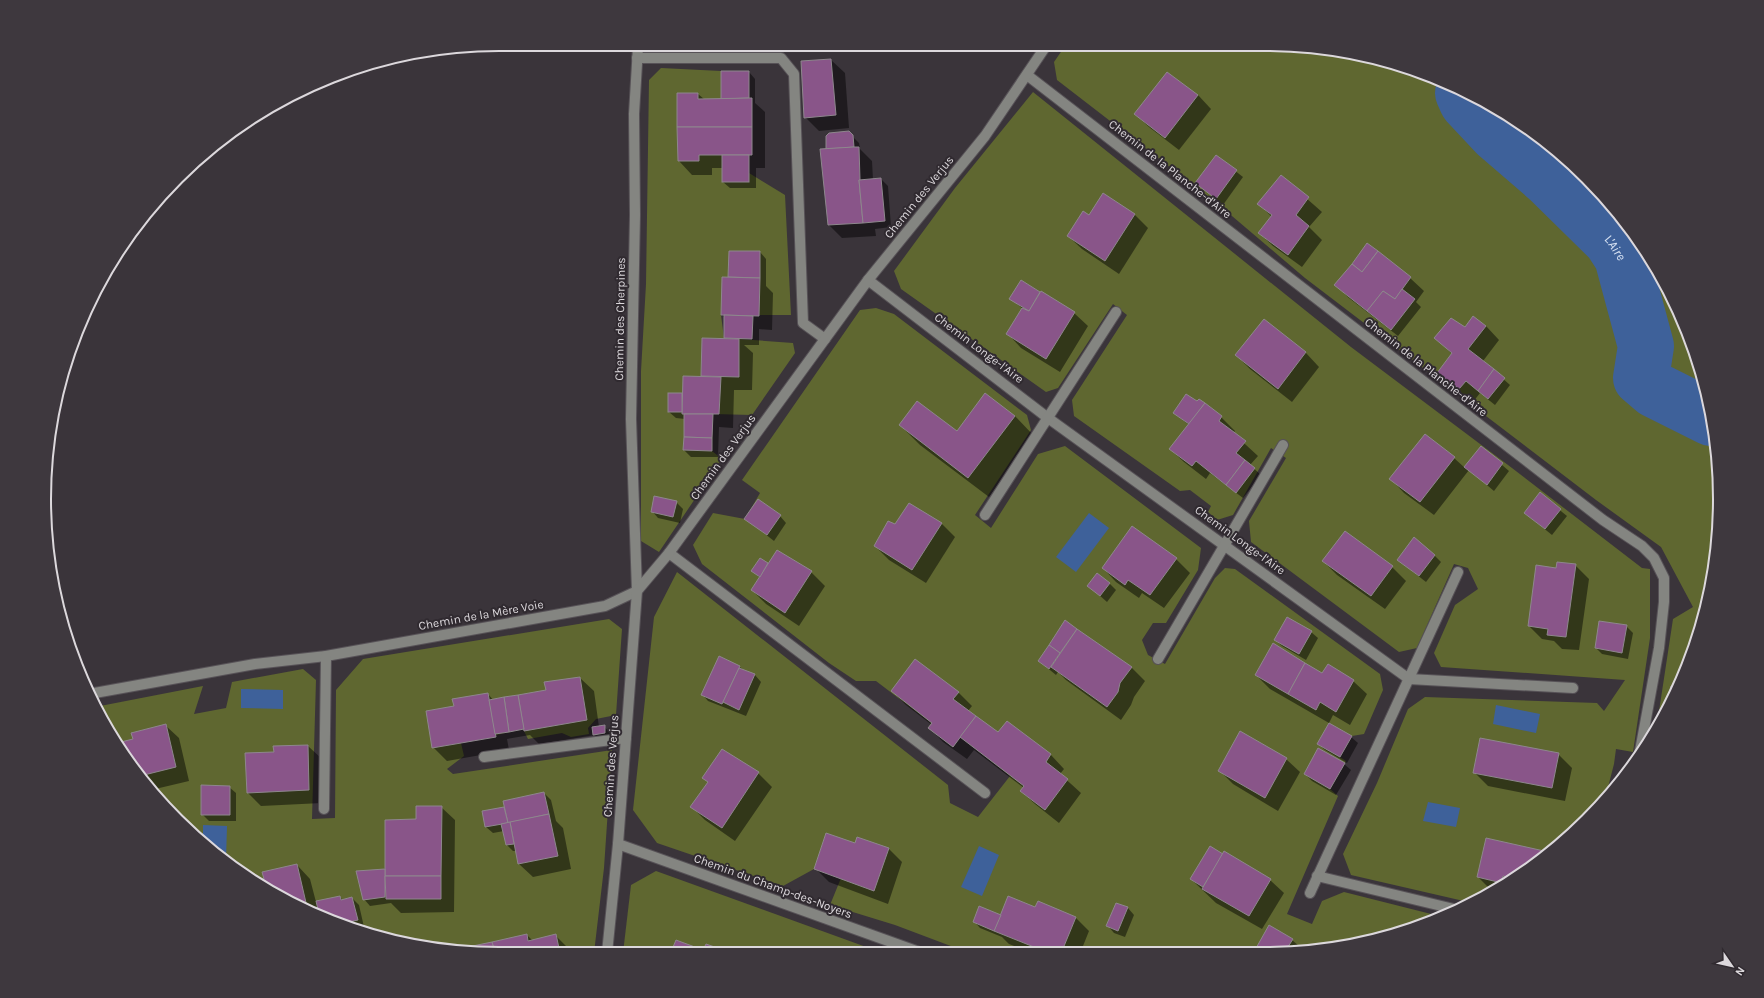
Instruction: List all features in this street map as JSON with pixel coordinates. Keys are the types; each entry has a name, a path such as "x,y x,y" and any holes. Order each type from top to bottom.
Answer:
{"street":[{"name":"Chemin des Cherpines","path":"637,591 631,419 635,215 634,114 638,51"},
{"name":"Chemin des Verjus","path":"608,947 618,844 637,591 669,553 868,280 985,136 1043,51"},
{"path":"637,58 781,58 794,74 803,324 825,339"},
{"name":"Chemin de la Planche-d'Aire","path":"1027,75 1602,520 1642,546 1654,558 1664,578 1664,602 1659,648 1642,740"},
{"name":"Chemin Longe-l'Aire","path":"868,280 1048,418 1409,679"},
{"path":"985,515 1116,312"},
{"path":"1158,659 1283,445"},
{"path":"669,553 985,793"},
{"path":"1310,892 1458,572"},
{"name":"Chemin de la Mère Voie","path":"95,693 255,664 326,656 605,606 637,591"},
{"path":"324,809 326,656"},
{"path":"1409,679 1573,688"},
{"path":"484,757 626,738"},
{"name":"Chemin du Champ-des-Noyers","path":"618,844 905,947"},
{"path":"1317,876 1448,908"}],"green space":[{"path":"1062,51 1265,51 1323,55 1381,66 1436,85 1489,111 1538,144 1582,182 1620,226 1653,275 1667,301 1679,328 1698,383 1709,441 1713,499 1712,528 1704,586 1698,615 1689,643 1679,670 1659,712 1673,619 1693,607 1661,547 1596,500 1305,278 1219,205 1057,80 1054,62"},
{"path":"661,68 721,71 721,99 698,99 698,93 677,93 678,127 752,127 752,155 749,155 749,173 785,195 791,315 721,315 724,338 702,339 701,376 739,377 739,339 793,343 795,353 752,415 713,414 712,451 722,459 659,552 641,541 641,371 646,284 649,80"},
{"path":"1033,92 1351,347 1642,568 1650,569 1650,638 1633,752 1616,749 1608,786 1582,816 1538,854 1489,887 1463,901 1351,875 1343,854 1377,783 1408,709 1425,697 1597,703 1604,711 1625,680 1441,667 1434,653 1455,605 1478,589 1468,568 1454,564 1417,648 1399,652 1251,542 1249,521 1286,458 1271,448 1233,515 1217,520 1208,512 1211,506 1190,490 1180,491 1074,416 1072,400 1127,315 1113,304 1058,388 1046,392 901,289 894,271 955,188"},
{"path":"876,308 894,314 1027,415 1031,430 975,515 991,528 1038,454 1065,446 1201,548 1198,570 1166,623 1153,623 1142,640 1148,655 1165,664 1215,578 1225,568 1235,569 1380,674 1383,690 1364,734 1352,736 1340,757 1346,761 1330,789 1338,796 1287,914 1312,924 1322,901 1344,892 1432,914 1381,932 1323,943 1294,946 953,947 895,925 830,905 841,878 814,869 783,886 657,843 633,810 654,617 677,572 948,785 950,803 978,817 1010,776 960,737 953,747 928,728 931,723 876,681 856,681 829,663 702,564 693,545 713,513 745,519 760,493 742,480 860,310"},
{"path":"609,619 622,629 616,715 596,719 588,728 589,734 571,737 562,733 528,739 523,729 461,743 464,756 447,769 453,774 612,750 604,868 595,947 499,947 441,943 383,932 328,913 301,901 275,887 226,854 182,816 144,772 111,723 102,706 203,686 194,714 226,708 232,682 303,669 316,680 312,819 335,818 336,690 363,659"},
{"path":"656,871 866,947 624,947 631,885"}],"water":[{"path":"1089,513 1109,528 1076,572 1056,557"},
{"path":"241,689 283,690 283,709 241,708"},
{"path":"1496,705 1540,714 1536,733 1493,724"},
{"path":"1428,802 1460,808 1456,827 1423,821"},
{"path":"203,825 227,826 226,854 204,836"},
{"path":"979,846 999,855 982,896 961,887"}],"building":[{"path":"831,59 836,115 804,118 801,61"},
{"path":"721,71 749,71 749,98 721,99"},
{"path":"1167,72 1198,95 1165,138 1134,114"},
{"path":"677,93 698,93 698,99 752,98 752,127 677,127"},
{"path":"677,127 752,127 752,155 699,155 699,161 678,161"},
{"path":"849,131 853,135 854,147 826,149 826,136 829,133"},
{"path":"859,147 859,180 863,223 828,225 820,149"},
{"path":"722,155 749,155 749,182 722,182"},
{"path":"1216,155 1237,170 1216,199 1195,183"},
{"path":"1281,175 1309,197 1296,215 1309,226 1288,255 1258,233 1272,215 1257,204"},
{"path":"881,178 885,221 863,223 859,180"},
{"path":"1103,193 1135,214 1105,261 1067,236 1083,211 1089,215"},
{"path":"1367,243 1378,251 1362,272 1352,264"},
{"path":"729,251 760,251 760,278 728,277"},
{"path":"1378,251 1411,277 1395,299 1383,291 1367,311 1334,285 1352,264 1362,272"},
{"path":"722,277 760,278 759,316 721,315"},
{"path":"1021,280 1040,292 1029,311 1009,299"},
{"path":"1402,289 1415,299 1391,330 1367,311 1383,291 1395,299"},
{"path":"1041,291 1075,312 1046,359 1006,334 1022,308 1029,311"},
{"path":"724,315 753,316 752,339 724,338"},
{"path":"1473,316 1486,326 1468,349 1494,369 1478,391 1466,381 1459,389 1437,373 1452,353 1434,338 1451,318 1465,327"},
{"path":"1264,319 1306,352 1278,389 1235,355"},
{"path":"702,338 739,339 739,377 701,376"},
{"path":"1494,369 1505,378 1488,399 1478,391"},
{"path":"683,376 721,377 719,414 682,414"},
{"path":"668,393 682,393 682,412 668,412"},
{"path":"985,393 1015,416 968,478 899,425 917,401 957,431"},
{"path":"1186,394 1197,401 1199,399 1205,403 1189,424 1173,413"},
{"path":"1205,403 1222,416 1219,421 1246,441 1236,453 1245,460 1226,485 1196,461 1192,466 1169,449"},
{"path":"684,414 713,414 712,438 684,437"},
{"path":"1425,434 1455,457 1420,502 1389,479"},
{"path":"684,437 712,438 712,451 683,450"},
{"path":"1481,446 1503,463 1487,485 1464,467"},
{"path":"1245,460 1255,468 1236,493 1226,485"},
{"path":"1540,492 1561,509 1545,529 1524,513"},
{"path":"654,496 677,501 673,517 651,512"},
{"path":"758,499 781,515 767,535 744,519"},
{"path":"909,503 942,523 912,570 874,546 888,521 895,524"},
{"path":"1132,526 1177,558 1150,595 1128,580 1125,585 1102,568"},
{"path":"1345,531 1393,566 1371,596 1322,561"},
{"path":"1414,537 1435,555 1419,576 1397,560"},
{"path":"777,550 812,571 785,613 751,590"},
{"path":"760,558 768,563 760,577 751,571"},
{"path":"1557,562 1576,564 1566,637 1547,635 1548,629 1528,626 1536,565 1556,568"},
{"path":"1097,573 1110,583 1100,596 1087,586"},
{"path":"1287,617 1312,631 1299,654 1274,640"},
{"path":"1065,620 1077,629 1060,653 1049,645"},
{"path":"1599,621 1627,625 1622,653 1595,648"},
{"path":"1077,629 1132,667 1120,683 1118,692 1107,707 1051,667"},
{"path":"1273,643 1305,663 1288,694 1255,675"},
{"path":"1049,645 1060,653 1049,669 1038,661"},
{"path":"719,656 740,666 722,704 701,695"},
{"path":"915,659 959,692 953,699 976,716 953,747 928,728 932,723 891,691"},
{"path":"1305,663 1322,673 1328,664 1354,680 1336,712 1320,702 1316,710 1288,694"},
{"path":"739,668 755,674 739,710 723,702"},
{"path":"580,677 587,720 524,731 518,695 546,690 544,682"},
{"path":"488,693 496,737 432,748 426,711 454,706 452,699"},
{"path":"518,695 524,729 509,732 504,697"},
{"path":"504,697 509,732 495,734 489,700"},
{"path":"976,716 998,732 1007,721 1051,754 1046,762 1068,779 1045,810 1020,791 1024,786 960,737"},
{"path":"1329,723 1352,736 1340,757 1317,744"},
{"path":"166,724 176,767 146,774 123,742 133,739 131,733"},
{"path":"605,725 605,733 593,735 592,727"},
{"path":"1240,731 1287,758 1265,798 1218,771"},
{"path":"1480,738 1559,753 1552,788 1473,773"},
{"path":"308,745 309,790 247,793 245,753 274,752 273,746"},
{"path":"1318,748 1345,763 1330,789 1304,774"},
{"path":"722,749 759,772 722,828 690,807 708,782 702,778"},
{"path":"201,785 230,786 230,815 201,815"},
{"path":"544,792 549,814 508,823 503,801"},
{"path":"416,806 442,806 441,876 385,876 385,820 416,819"},
{"path":"504,807 508,823 485,827 482,811"},
{"path":"549,814 558,856 518,864 510,822"},
{"path":"510,822 514,844 506,845 501,824"},
{"path":"826,833 855,843 857,837 889,848 874,891 814,869"},
{"path":"1486,838 1542,851 1514,871 1505,877 1503,876 1503,878 1497,882 1477,877"},
{"path":"1210,846 1223,854 1203,887 1190,879"},
{"path":"1224,851 1271,879 1249,916 1202,889"},
{"path":"297,864 306,903 263,879 262,872"},
{"path":"385,869 385,897 363,900 356,871"},
{"path":"385,876 441,876 441,899 386,899"},
{"path":"340,896 341,900 352,897 358,920 351,922 318,908 316,901"},
{"path":"1008,896 1035,907 1038,901 1076,917 1064,947 1034,947 994,931"},
{"path":"1116,903 1128,907 1118,931 1106,926"},
{"path":"979,906 1001,915 994,931 973,922"},
{"path":"1269,925 1293,939 1288,946 1257,947"},
{"path":"527,934 528,941 556,934 559,947 493,947 492,942"},
{"path":"676,940 695,947 673,947"},
{"path":"492,942 493,947 472,946"},
{"path":"706,944 715,947 704,947"}],"waterway":[{"name":"L'Aire","path":"1465,98 1467,102 1497,134 1549,179 1611,240 1622,257 1646,346 1641,378 1655,390 1704,415"}]}
